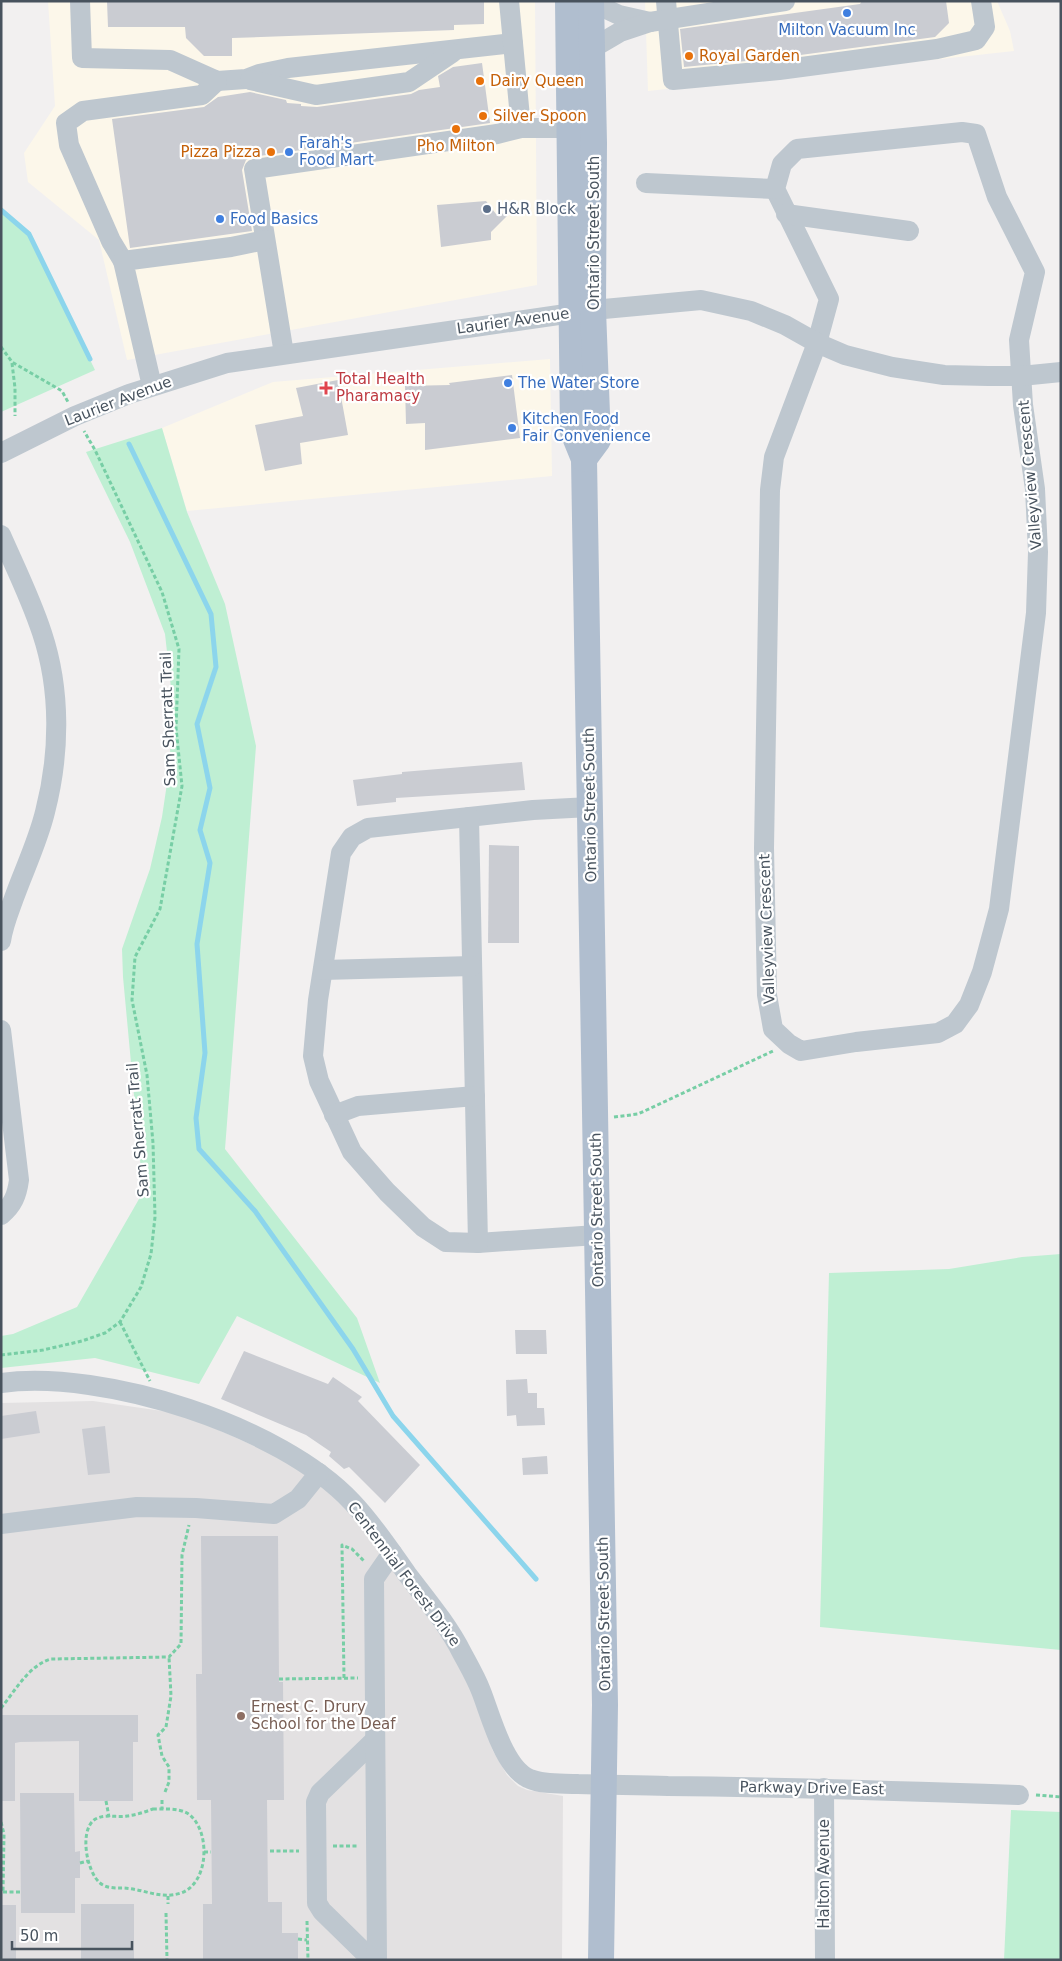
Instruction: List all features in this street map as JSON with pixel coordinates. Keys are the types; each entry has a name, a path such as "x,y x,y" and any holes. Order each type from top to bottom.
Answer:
{"main road":[{"name":"Ontario Street South","path":"568,1 570,128 583,312 598,440 584,459 598,1234 605,1784 601,1960"},
{"name":"Ontario Street South","path":"583,312 594,143 591,2"}],"street":[{"path":"80,1 82,58 170,60 217,81 246,79 276,84 316,95 409,82 456,51"},
{"path":"509,1 521,128"},
{"path":"591,2 619,15 661,14 785,1"},
{"path":"661,14 673,80 779,70 927,50 976,40 984,27 981,1"},
{"path":"591,48 620,32 661,14"},
{"path":"246,79 259,74 288,68 408,54 456,51 513,43"},
{"path":"152,386 123,261 104,225 69,145 66,123 83,111 202,95 217,81"},
{"path":"284,354 254,169 497,134 521,128 570,128 594,143"},
{"name":"Valleyview Crescent","path":"962,132 976,134 997,198 1035,272 1019,340 1021,376 1035,488 1038,552 1036,612 999,909 982,972 969,1005 955,1024 938,1032 801,1051 789,1044 773,1029 767,995 764,848 770,490 774,457 817,343 829,299 775,189 782,164 797,149 962,132"},
{"path":"646,183 775,189"},
{"path":"786,214 909,231"},
{"path":"123,261 231,247 265,240"},
{"name":"Laurier Avenue","path":"1,453 75,416 152,386 227,363 583,312 701,300 751,311 845,355 892,367 944,375 1021,376 1061,372"},
{"path":"1,535 31,603 42,634 54,685 57,722 54,763 45,812 7,918 1,941"},
{"path":"590,807 533,810 368,828 352,836 341,853 323,970 313,1056 319,1081 352,1152 387,1192 423,1227 446,1242 478,1243 598,1234"},
{"path":"469,817 478,1243"},
{"path":"323,970 472,966"},
{"path":"1,1030 19,1180 17,1194 11,1206 1,1215"},
{"path":"334,1115 358,1106 475,1096"},
{"name":"Centennial Forest Drive","path":"1,1383 70,1382 156,1398 230,1424 290,1453 319,1473 352,1501 392,1553 461,1650 479,1687 505,1751 514,1767 531,1780 605,1784"},
{"path":"1,1524 138,1507 196,1508 274,1514 298,1499 319,1473"},
{"path":"377,1960 374,1579 392,1553"},
{"path":"372,1960 322,1911 318,1903 316,1802 320,1793 375,1740"},
{"name":"Parkway Drive East","path":"605,1784 1019,1794"},
{"name":"Halton Avenue","path":"824,1788 825,1960"}],"path":[{"path":"1,347 12,362 15,388 15,416"},
{"name":"Sam Sherratt Trail","path":"1,1355 43,1350 82,1341 105,1333 120,1322 141,1287 151,1254 155,1217 153,1143 147,1075 132,1000 135,957 160,909 182,786 176,728 178,649 162,592 95,450 62,391 12,362"},
{"path":"596,1119 638,1114 789,1044"},
{"path":"120,1322 150,1381 156,1398"},
{"path":"165,1792 170,1782 170,1767 162,1756 158,1735 166,1727 171,1696 169,1657 180,1644 182,1555 186,1533 196,1508"},
{"path":"1,1708 24,1678 42,1662 51,1659 169,1657"},
{"path":"279,1679 375,1677"},
{"path":"1019,1794 1061,1797"},
{"path":"162,1800 162,1809"},
{"path":"106,1801 109,1816"},
{"path":"153,1809 162,1809 185,1812 194,1818 199,1826 204,1852 202,1871 194,1885 183,1892 168,1896 155,1895 134,1888 110,1888 101,1884 94,1877 88,1861 87,1830 90,1824 101,1816 109,1816 118,1817 153,1809"},
{"path":"1,1822 4,1834 2,1892 21,1892"},
{"path":"204,1852 211,1852"},
{"path":"80,1863 88,1861"},
{"path":"168,1896 168,1904"},
{"path":"308,1960 308,1911 318,1903"},
{"path":"166,1913 167,1960"},
{"path":"298,1939 307,1940"}],"shaded area":[{"path":"48,1 535,1 537,285 127,360 99,240 28,182 24,153 55,106"},
{"path":"645,1 997,1 1010,31 1014,51 648,91"},
{"path":"550,359 552,476 187,511 162,428 273,382"},
{"name":"Ernest C. Drury School for the Deaf","path":"93,1401 183,1414 281,1458 334,1495 353,1513 448,1646 468,1680 493,1751 507,1775 518,1786 527,1790 563,1796 562,1960 1,1960 1,1403"}],"green space":[{"path":"1,210 29,234 95,370 1,412"},
{"path":"162,428 187,512 225,604 256,746 225,1149 357,1318 380,1383 237,1316 199,1384 95,1358 1,1368 1,1336 13,1334 77,1307 139,1199 141,1170 122,949 150,869 162,817 170,763 171,688 165,634 130,542 86,452"},
{"path":"1061,1254 1061,1650 820,1627 829,1273 949,1269 1022,1257"},
{"path":"1011,1810 1061,1812 1061,1960 1004,1960"}],"building":[{"path":"107,1 484,1 484,24 454,25 454,30 232,38 232,56 204,56 186,38 185,27 108,27"},
{"path":"862,1 946,1 949,23 935,37 778,58 684,67 680,29 860,4"},
{"path":"482,63 490,123 252,157 246,160 242,170 252,231 130,248 112,119 204,107 218,97 250,92 286,100 287,103 317,107 411,94 419,90 440,87 438,76 453,67"},
{"path":"486,201 496,214 510,213 491,232 491,240 441,247 437,205"},
{"path":"512,375 520,438 425,450 425,423 406,424 405,386 450,385 449,383"},
{"path":"338,380 348,435 300,443 302,464 265,471 255,425 303,416 296,388"},
{"path":"522,762 525,790 396,798 396,802 357,806 353,780 402,774 402,772"},
{"path":"489,845 519,846 519,943 488,943"},
{"path":"515,1330 546,1330 547,1354 516,1354"},
{"path":"244,1351 328,1384 333,1377 362,1397 358,1401 420,1465 385,1503 349,1467 344,1469 329,1456 331,1452 306,1435 221,1399"},
{"path":"527,1379 528,1393 537,1393 537,1408 544,1408 545,1425 517,1426 516,1415 507,1416 506,1380"},
{"path":"36,1411 40,1433 1,1439 1,1416"},
{"path":"105,1426 110,1473 88,1475 82,1429"},
{"path":"547,1456 548,1474 523,1475 522,1458"},
{"path":"201,1536 278,1536 279,1682 283,1682 284,1800 267,1800 268,1902 282,1902 282,1933 298,1933 298,1960 203,1960 203,1904 212,1904 211,1800 197,1800 196,1674 202,1674"},
{"path":"1,1715 138,1715 138,1742 133,1742 133,1801 79,1801 79,1741 15,1743 15,1801 1,1801"},
{"path":"20,1793 74,1793 75,1852 80,1851 80,1878 75,1878 75,1913 21,1913"},
{"path":"81,1904 134,1904 134,1960 81,1960"},
{"path":"1,1905 16,1905 16,1960 1,1960"}],"waterway":[{"path":"1,210 29,234 90,359"},
{"path":"129,444 211,614 216,667 197,724 210,788 200,830 210,863 197,944 205,1053 196,1118 199,1149 255,1211 353,1349 393,1416 536,1579"}],"place":[{"name":"Milton Vacuum Inc","path":"847,13"},
{"name":"Royal Garden","path":"689,56"},
{"name":"Dairy Queen","path":"480,81"},
{"name":"Silver Spoon","path":"483,116"},
{"name":"Pho Milton","path":"456,129"},
{"name":"Pizza Pizza","path":"271,152"},
{"name":"Farah's Food Mart","path":"289,152"},
{"name":"H&R Block","path":"487,209"},
{"name":"Food Basics","path":"220,219"},
{"name":"The Water Store","path":"508,383"},
{"name":"Total Health Pharamacy","path":"326,388"},
{"name":"Kitchen Food Fair Convenience","path":"512,428"},
{"name":"Ernest C. Drury School for the Deaf","path":"241,1716"}]}
